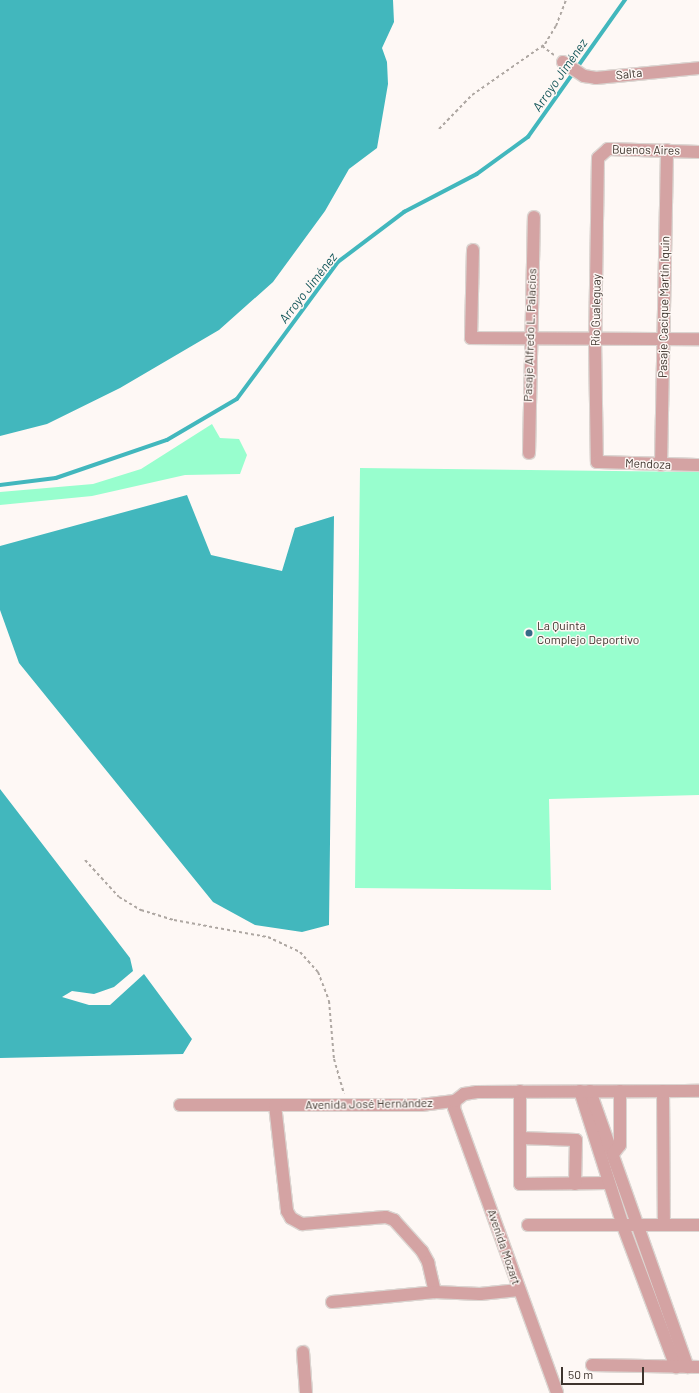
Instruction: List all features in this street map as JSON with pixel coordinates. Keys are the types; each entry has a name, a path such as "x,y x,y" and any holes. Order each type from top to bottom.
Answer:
{"street":[{"name":"Salta","path":"563,62 584,76 596,78 699,68"},
{"name":"Buenos Aires","path":"598,158 608,149 699,152"},
{"name":"Pasaje Cacique Martín Iquin","path":"661,465 667,150"},
{"name":"Río Gualeguay","path":"597,462 595,340 598,158"},
{"name":"Pasaje Alfredo L. Palacios","path":"529,453 534,217"},
{"path":"473,250 471,338 595,340 699,339"},
{"name":"Mendoza","path":"597,462 699,465"},
{"path":"520,1091 520,1184 608,1183"},
{"path":"585,1091 613,1154 688,1367"},
{"path":"585,1091 608,1183 623,1226 688,1367"},
{"path":"613,1154 620,1145 620,1091"},
{"path":"663,1091 664,1225"},
{"name":"Avenida José Hernández","path":"180,1105 421,1105 455,1101 464,1094 477,1092 699,1091"},
{"name":"Avenida Mozart","path":"455,1101 454,1108 557,1393"},
{"path":"275,1105 287,1211 290,1218 302,1224 386,1217 394,1220 425,1256 435,1292"},
{"path":"520,1138 576,1140 575,1184"},
{"path":"528,1225 699,1225"},
{"path":"332,1302 435,1292 480,1294 519,1290"},
{"path":"303,1352 306,1393"},
{"path":"592,1365 688,1367"}],"path":[{"path":"440,129 472,95 542,46 556,26 566,0"},
{"path":"542,46 563,62"},
{"path":"85,860 119,897 141,910 174,920 268,937 300,952 318,972 327,996 334,1059 348,1105"}],"green space":[{"path":"212,424 220,438 239,439 247,455 240,474 185,475 92,496 0,505 0,492 93,484 141,469"},
{"name":"La Quinta Complejo Deportivo","path":"360,468 699,472 699,795 549,799 551,890 355,888"}],"water":[{"path":"0,0 393,0 394,22 382,48 387,62 388,84 377,148 349,169 325,211 273,282 219,330 120,388 47,424 0,436"},
{"path":"187,495 211,555 282,571 295,528 334,516 329,925 302,932 255,925 213,902 19,663 0,610 0,546"},
{"path":"0,789 130,958 133,971 114,987 94,994 72,991 62,997 89,1005 110,1005 144,974 192,1039 183,1054 0,1058"}],"waterway":[{"name":"Arroyo Jiménez","path":"0,485 56,478 167,440 237,399 338,262 404,212 477,174 528,137 625,0"}],"place":[{"name":"La Quinta Complejo Deportivo","path":"529,633"}]}
